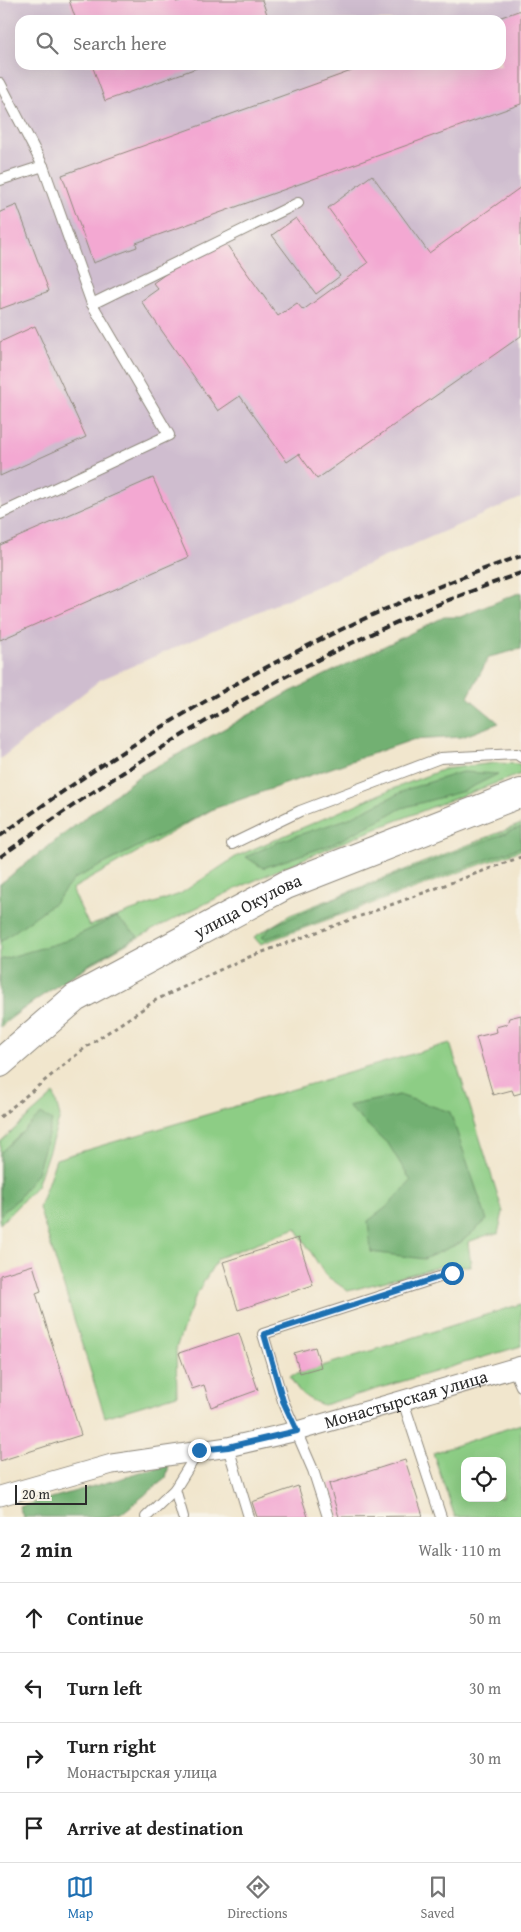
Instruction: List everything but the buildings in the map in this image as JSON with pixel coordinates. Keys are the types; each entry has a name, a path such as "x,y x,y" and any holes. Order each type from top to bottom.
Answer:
{"main road":[{"name":"улица Окулова","path":"0,1064 75,998 286,885 521,793"}],"street":[{"name":"Монастырская улица","path":"0,1496 112,1464 228,1447 297,1431 517,1367"}],"lane":[{"path":"0,83 44,166 92,304 169,435 0,514"},
{"path":"0,180 44,166"},
{"path":"92,304 298,204"},
{"path":"232,844 300,811 440,758 517,754 521,757"},
{"path":"328,1517 297,1431 283,1401 264,1334 452,1273"},
{"path":"517,1367 521,1386"},
{"path":"403,1401 441,1517"},
{"path":"228,1447 249,1517"},
{"path":"146,1517 175,1489 199,1450"},
{"path":"175,1489 183,1517"}],"path":[{"path":"0,1118 86,1047 156,1000 241,960 521,857"}],"shaded area":[{"path":"0,0 521,0 521,498 100,680 0,759"}],"green space":[{"path":"521,592 521,649 489,657 468,697 499,723 462,737 412,740 213,809 74,879 54,903 0,942 0,884 139,776 292,691 444,617 460,617"},
{"path":"292,691 213,809 72,889 89,926 180,894 237,856 385,792 444,769 495,763 520,764 521,774 357,836 196,908 95,962 23,1009 0,1027 0,884 139,776"},
{"path":"462,772 498,774 464,791 402,808 333,844 263,868 246,857 280,841 347,819 408,789"},
{"path":"521,824 521,850 260,944 254,937 290,915"},
{"path":"521,827 521,847 296,929 265,939 262,937 272,926 334,899"},
{"path":"116,917 138,936 94,961 0,1024 0,960 65,941"},
{"path":"450,1043 503,1212 498,1234 490,1234 468,1242 471,1266 442,1266 348,1291 325,1275 296,1228 218,1258 196,1295 176,1348 177,1395 105,1417 39,1208 56,1159"},
{"path":"54,1094 60,1117 37,1186 0,1224 0,1142"},
{"path":"399,1095 450,1112 487,1220 460,1243 424,1259 371,1252 368,1221 388,1206 411,1181 389,1145 347,1106"},
{"path":"41,1114 52,1121 37,1173 17,1200 0,1215 0,1153"},
{"path":"521,1304 521,1346 323,1405 303,1395 290,1376"},
{"path":"521,1424 521,1516 455,1517 433,1453"},
{"path":"169,1465 166,1478 121,1514 104,1517 23,1517 19,1507"}],"railway":[{"path":"0,836 122,752 250,676 383,610 521,556"},
{"path":"0,857 122,773 250,696 383,628 451,599 521,573"}],"route":[{"path":"199,1450 228,1447 297,1431 283,1401 264,1334 452,1273"}]}
